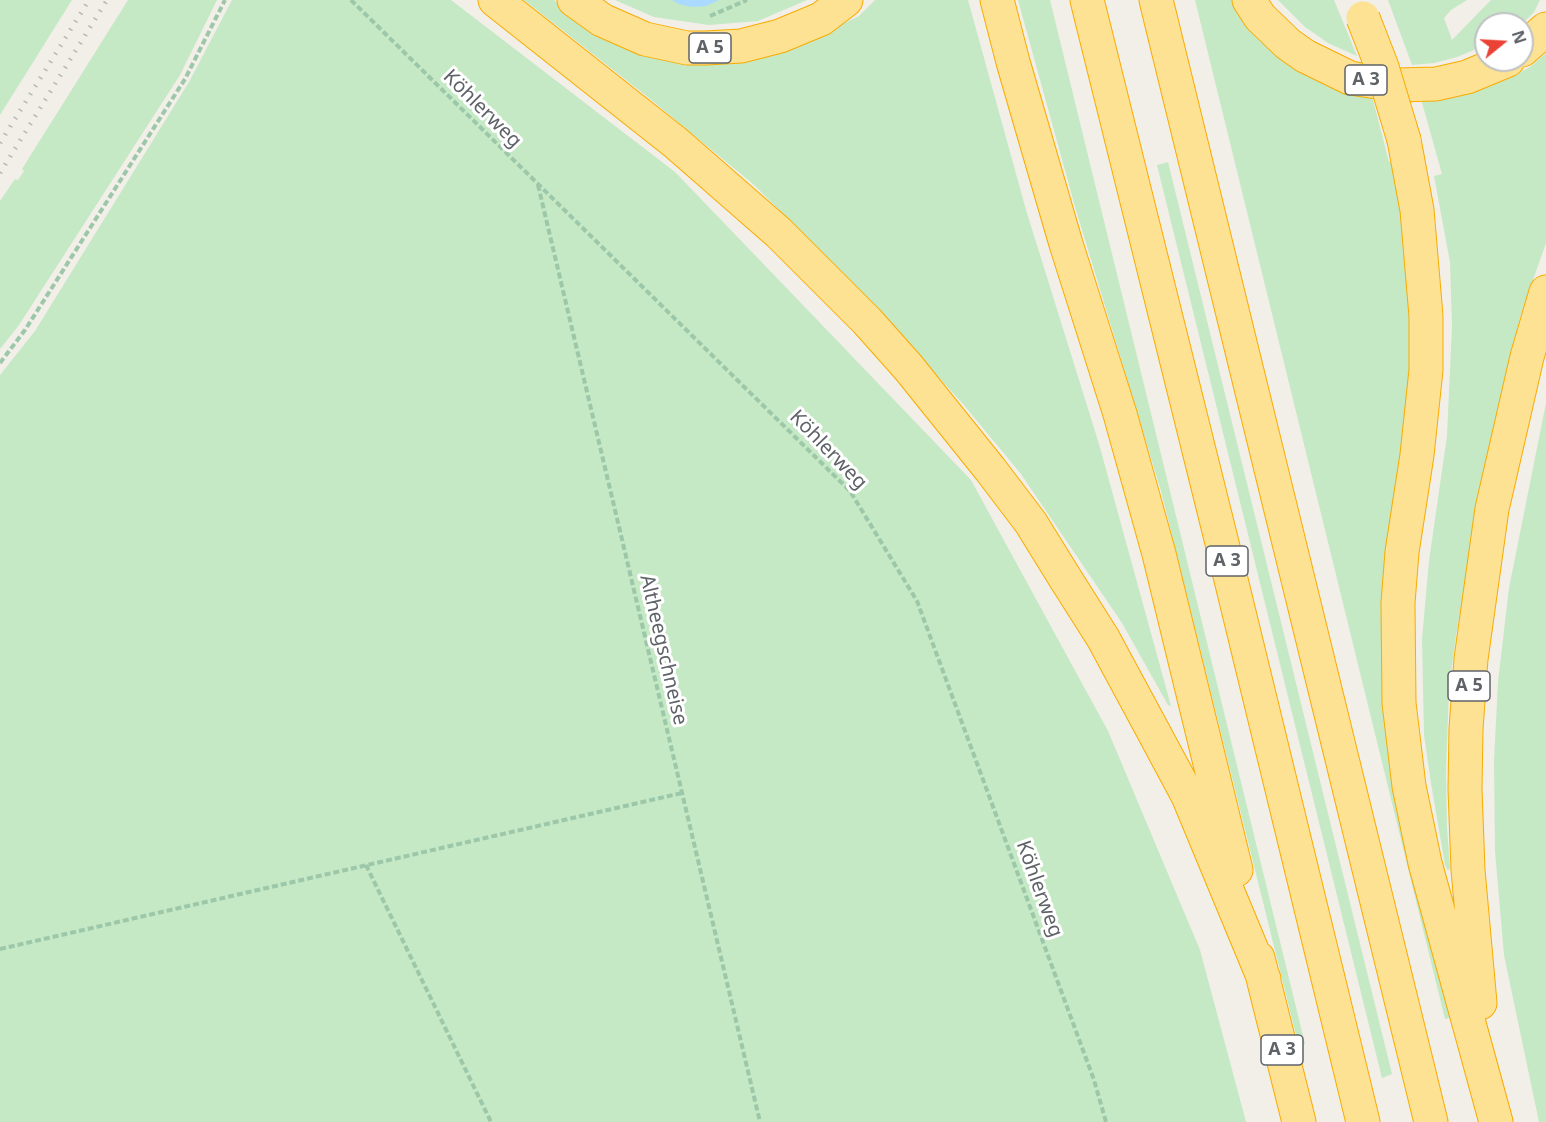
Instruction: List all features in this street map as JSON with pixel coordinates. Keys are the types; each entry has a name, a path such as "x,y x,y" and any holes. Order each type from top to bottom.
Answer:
{"highway":[{"name":"A 3","path":"495,0 676,143 779,233 874,328 990,469 1031,524 1103,638 1151,727 1188,796 1264,979"},
{"name":"A 5","path":"574,0 602,20 645,39 687,48 706,48 741,45 780,36 821,19 846,0"},
{"name":"A 3","path":"998,0 1013,62 1066,244 1120,414 1159,554 1299,1122"},
{"name":"A 3","path":"1087,0 1226,555 1363,1122"},
{"path":"1156,0 1431,1122"},
{"name":"A 3","path":"1249,0 1260,17 1288,44 1305,56 1350,78 1397,85 1436,84 1479,72"},
{"path":"1359,9 1382,67 1404,140 1417,210 1426,316 1426,370 1417,455 1402,552 1398,603 1400,713 1409,786 1425,863 1496,1122"},
{"path":"1534,40 1546,29"},
{"name":"A 5","path":"1488,1088 1468,870 1466,729 1471,659 1492,509 1524,368 1546,292"}],"path":[{"path":"0,363 25,330 185,79 225,0"},
{"name":"Köhlerweg","path":"351,0 850,491 917,601 1094,1080 1106,1122"},
{"name":"Altheegschneise","path":"538,184 759,1122"},
{"path":"0,949 681,793"},
{"path":"366,865 491,1122"}],"green space":[{"path":"0,0 72,0 0,115"},
{"path":"128,0 217,0 180,75 19,325 0,349 0,201 15,179 18,180 24,171 22,169"},
{"path":"232,0 451,0 675,172 971,480 1108,731 1200,950 1246,1122 0,1122 0,375 35,331 189,82"},
{"path":"524,0 554,0 585,24 737,62 769,56 799,45 859,16 875,0 968,0 1026,210 1099,444 1171,706 1168,705 1122,623 1021,474 963,404 855,285 753,184 649,98"},
{"path":"615,0 807,0 758,21 709,25 654,17"},
{"path":"1018,0 1050,0 1305,1044 1299,1047 1161,491 1076,210"},
{"path":"1195,0 1236,0 1372,96 1389,162 1398,160 1418,314 1395,557 1453,1017 1445,1019"},
{"path":"1278,0 1334,0 1357,56 1328,43 1305,27"},
{"path":"1388,0 1467,0 1451,10 1444,18 1452,40 1474,17 1474,50 1434,63 1412,65"},
{"path":"1491,0 1540,0 1534,12 1479,12"},
{"path":"1546,53 1546,243 1520,317 1503,388 1473,535 1456,635 1449,688 1446,773 1450,868 1448,871 1445,865 1424,735 1422,639 1429,561 1447,436 1452,326 1450,262 1434,176 1442,174 1421,99 1447,99 1506,80 1521,72 1534,72 1534,64"},
{"path":"1168,162 1392,1074 1382,1078 1157,165"},
{"path":"1546,403 1546,1122 1539,1122 1504,955 1495,851 1494,761 1498,682 1509,588"}],"water":[{"path":"672,0 719,0 706,6 692,7"}],"railway":[{"path":"0,143 89,0"},
{"path":"0,173 107,0"}]}
